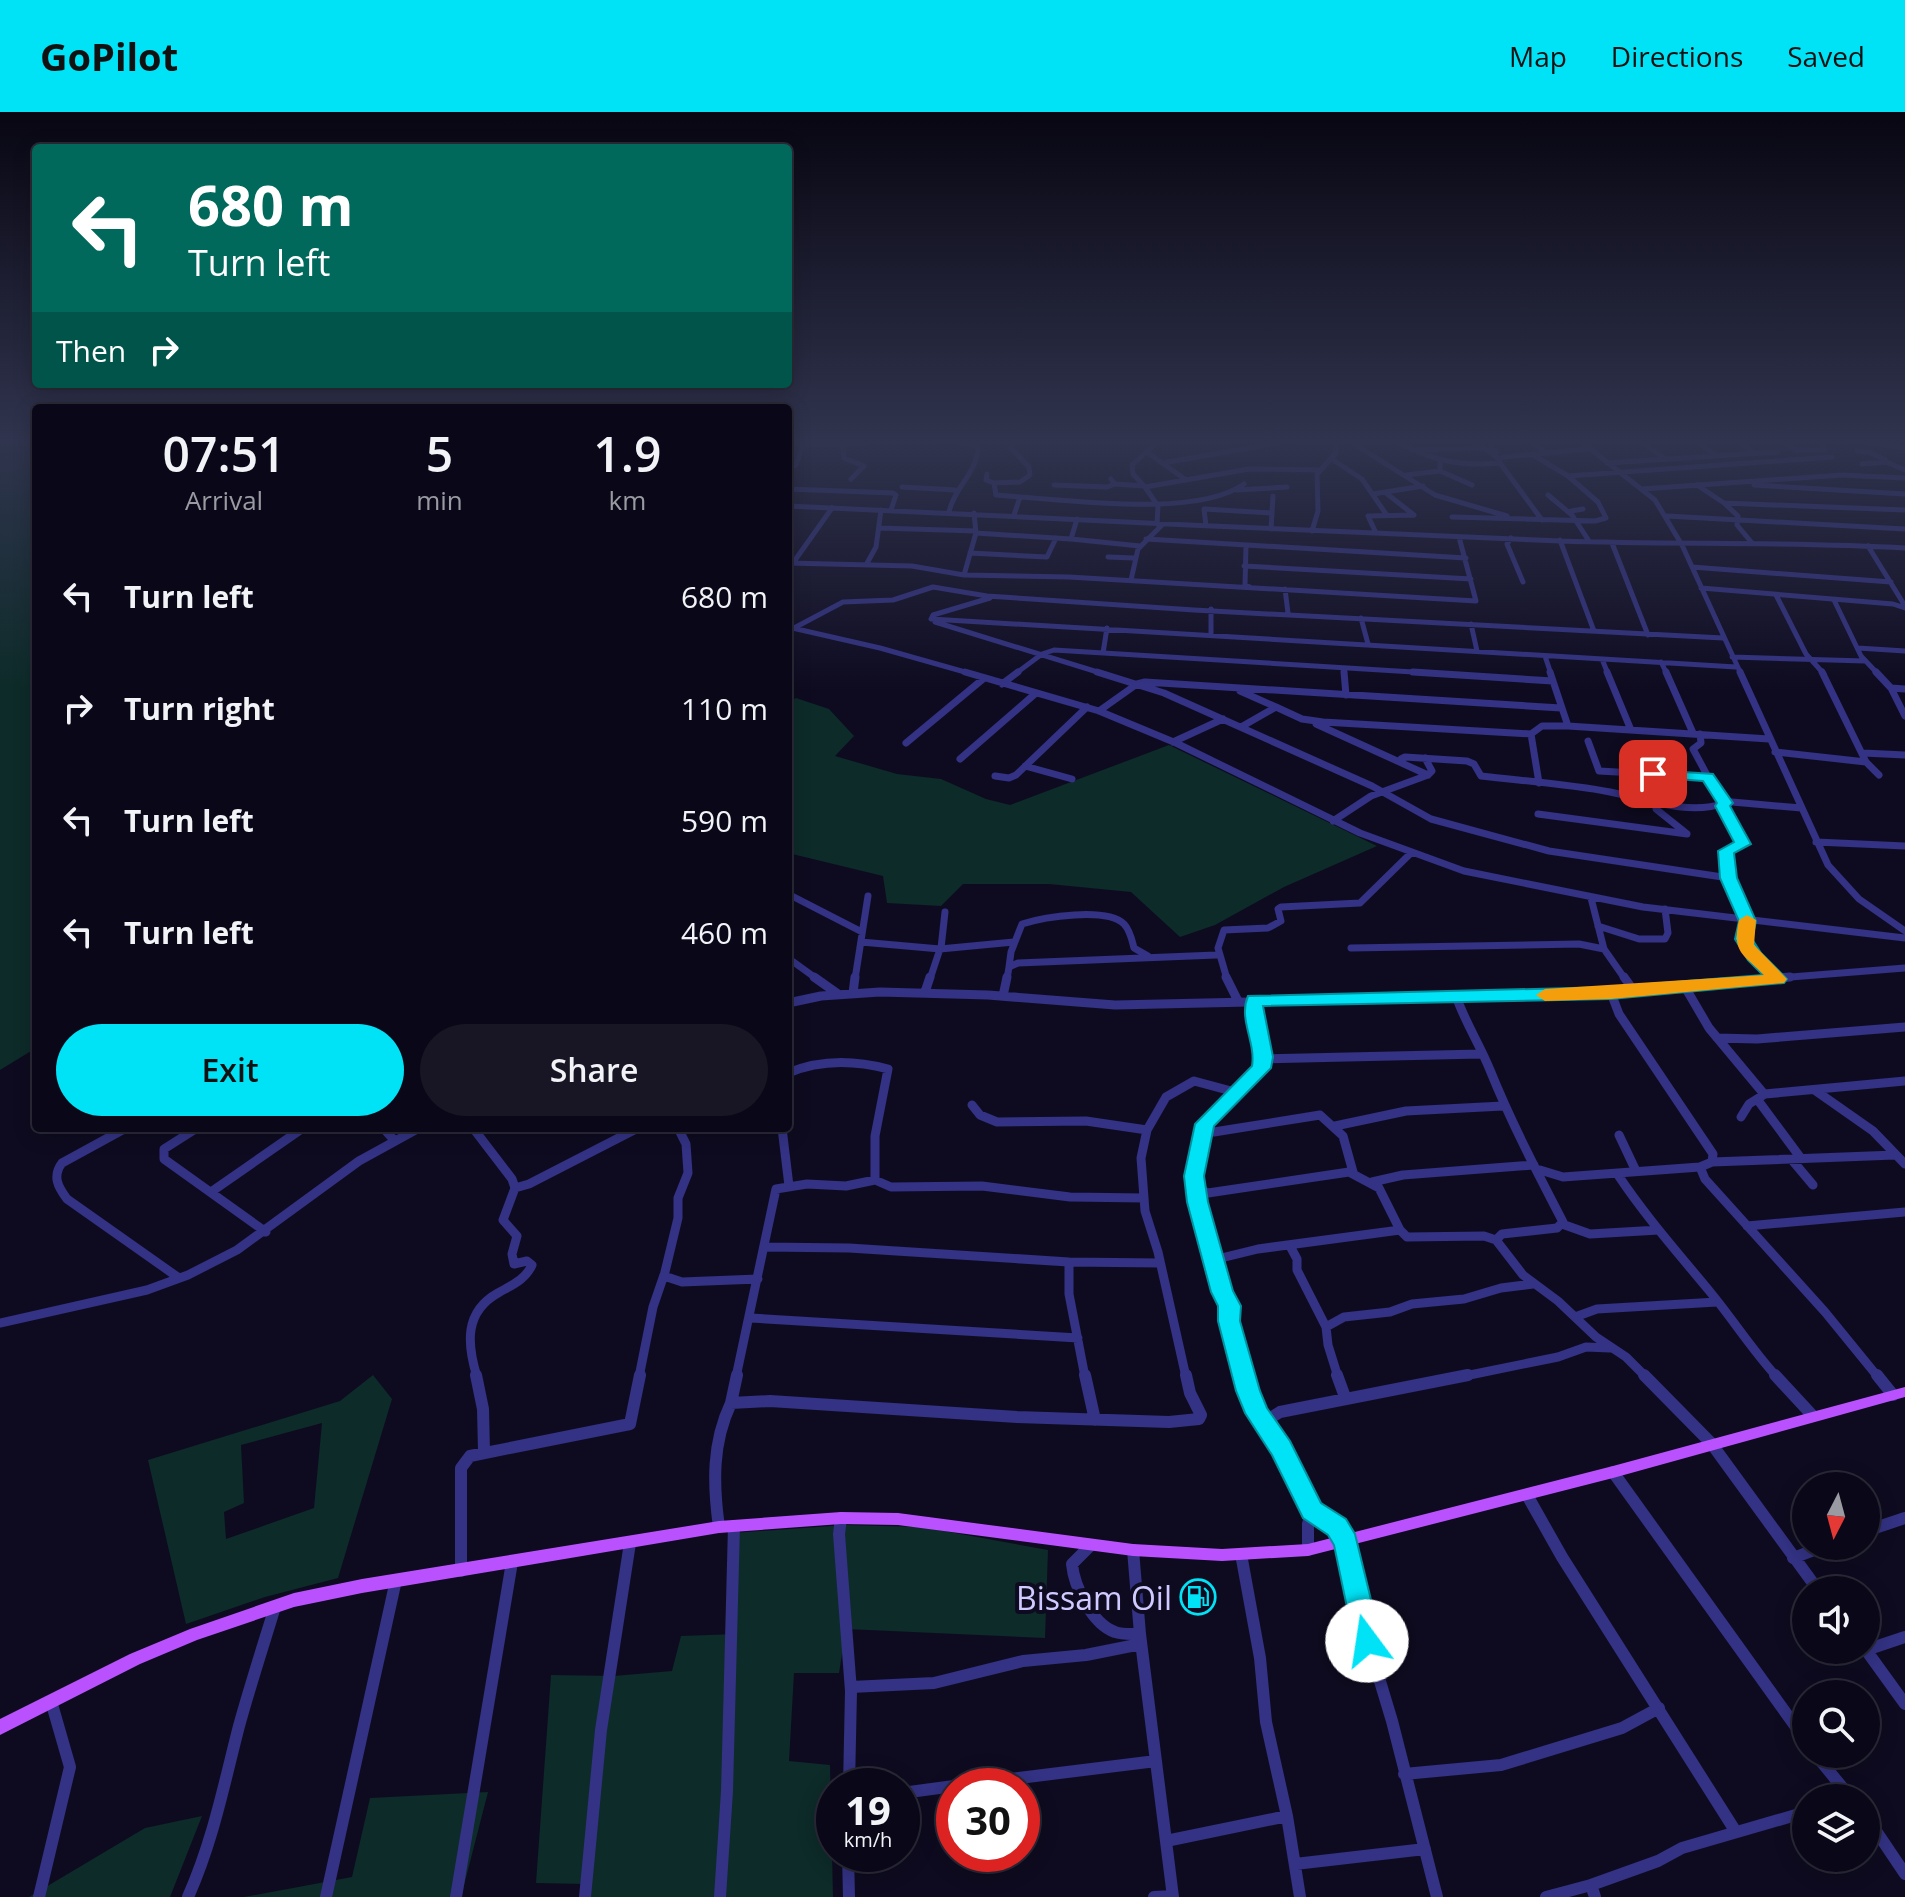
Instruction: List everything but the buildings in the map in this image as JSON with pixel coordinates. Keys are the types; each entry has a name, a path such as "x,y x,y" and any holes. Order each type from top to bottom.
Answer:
{"main road":[{"path":"0,1727 159,1649 275,1606 396,1580 726,1526 841,1518 898,1519 1133,1550 1241,1554 1308,1550 1527,1495 1899,1393"}],"street":[{"path":"792,561 815,536 814,531 820,523"},
{"path":"866,565 876,547 880,523"},
{"path":"964,575 976,532 975,523"},
{"path":"1071,539 1076,523"},
{"path":"1148,523 1612,543 1905,548"},
{"path":"1271,523 1271,529"},
{"path":"1312,531 1314,523"},
{"path":"1371,523 1376,533"},
{"path":"1582,523 1589,541"},
{"path":"1671,523 1828,865 1845,887 1905,931"},
{"path":"1737,523 1752,543"},
{"path":"1799,523 1905,529"},
{"path":"1131,580 1134,558 1140,546 1160,524"},
{"path":"880,528 976,532 1140,546"},
{"path":"792,563 912,566 964,575 1131,580 1476,601 1459,537"},
{"path":"970,553 1047,557 1056,538"},
{"path":"1511,538 1507,544 1523,582"},
{"path":"1146,539 1466,558"},
{"path":"1560,540 1594,631"},
{"path":"1612,543 1648,635"},
{"path":"1246,546 1245,585 1250,587"},
{"path":"1868,546 1904,605"},
{"path":"1108,557 1134,558"},
{"path":"1244,566 1471,579"},
{"path":"1692,567 1891,582"},
{"path":"792,628 843,602 893,600 926,587 995,596 1723,638"},
{"path":"1701,588 1904,605"},
{"path":"1285,589 1288,613"},
{"path":"1776,595 1810,659 1822,670 1866,762 1879,775"},
{"path":"931,619 944,610 995,596"},
{"path":"1834,600 1865,661"},
{"path":"1211,609 1211,634"},
{"path":"1361,618 1368,644"},
{"path":"931,619 1736,667"},
{"path":"931,619 1137,684 1241,727 1410,805 1431,819 1496,839 1621,863 1729,878"},
{"path":"1471,624 1477,651"},
{"path":"792,628 880,648 1099,711 1173,742 1333,821 1411,853 1478,875 1591,898 1665,909 1905,938"},
{"path":"1103,653 1107,628"},
{"path":"1858,648 1905,651"},
{"path":"1002,684 1042,654 1054,650 1553,681"},
{"path":"1545,656 1568,726"},
{"path":"1732,657 1865,661 1874,666 1891,688 1905,715"},
{"path":"1602,659 1631,730"},
{"path":"1661,662 1701,743 1693,749 1743,844 1726,851 1729,878 1748,921 1744,939 1746,947 1778,979"},
{"path":"1344,668 1346,695"},
{"path":"906,743 976,682 984,679"},
{"path":"1099,711 1137,684 1561,708"},
{"path":"1232,688 1321,724 1428,775"},
{"path":"1891,688 1905,689"},
{"path":"960,759 1036,693"},
{"path":"995,776 1009,778 1025,766 1087,707"},
{"path":"1241,727 1276,707"},
{"path":"1173,742 1223,719"},
{"path":"1321,724 1531,734 1542,726 1568,726 1769,739"},
{"path":"1531,734 1539,783"},
{"path":"1588,741 1599,771 1707,777"},
{"path":"1775,752 1866,762"},
{"path":"1863,753 1905,755"},
{"path":"1403,763 1401,759 1405,757 1467,761 1474,764 1481,776 1610,792 1656,804 1801,808"},
{"path":"1333,821 1359,802 1428,775 1432,771 1425,758"},
{"path":"1025,766 1072,779"},
{"path":"1538,814 1578,822 1687,834 1656,809 1656,804"},
{"path":"1816,842 1903,848"},
{"path":"1238,1001 1216,955 1218,939 1224,930 1275,927 1281,921 1278,908 1346,905 1365,901 1411,853"},
{"path":"792,896 862,932"},
{"path":"853,993 868,896"},
{"path":"1591,898 1604,949 1634,991"},
{"path":"1598,926 1639,939 1665,939 1668,933 1665,909"},
{"path":"925,992 940,948 945,912"},
{"path":"1003,996 1014,942 1024,922 1107,916 1124,923 1134,948 1149,956"},
{"path":"861,942 940,948 1014,942"},
{"path":"1351,948 1579,944 1604,949"},
{"path":"1009,967 1018,963 1050,960 1216,955"},
{"path":"792,961 838,994"},
{"path":"792,1002 838,994 925,992 1115,1005 1611,993 1905,968"},
{"path":"1685,987 1760,1097 1813,1185"},
{"path":"1611,993 1619,1014 1713,1154 1712,1162"},
{"path":"1456,996 1475,1043 1489,1067 1503,1106 1535,1166 1545,1176 1562,1224"},
{"path":"1254,1000 1253,1015 1263,1059 1259,1072 1214,1113 1202,1131 1194,1176 1196,1188 1213,1260 1229,1306 1229,1321 1257,1413 1271,1430 1312,1511 1337,1527 1346,1542 1363,1625 1392,1721 1437,1897"},
{"path":"1717,1038 1757,1039 1905,1027"},
{"path":"1455,1052 1475,1043"},
{"path":"1263,1059 1455,1052 1481,1054"},
{"path":"792,1071 807,1065 836,1062 888,1069 874,1150 875,1180"},
{"path":"731,1403 770,1401 1095,1420 1199,1419 1201,1415 1190,1393 1144,1198 1141,1158 1147,1130 1169,1093 1189,1082 1201,1082 1235,1092"},
{"path":"1741,1117 1749,1104 1760,1097 1904,1083"},
{"path":"1815,1090 1862,1122 1905,1164"},
{"path":"972,1105 980,1115 997,1122 1086,1121 1147,1130"},
{"path":"1335,1126 1416,1110 1503,1106"},
{"path":"1202,1131 1226,1131 1313,1114 1324,1117 1343,1136 1353,1172"},
{"path":"119,1132 62,1163 56,1173 56,1182 67,1199 167,1272 180,1278"},
{"path":"191,1132 164,1149 167,1163 266,1232"},
{"path":"211,1192 297,1132"},
{"path":"387,1132 394,1140"},
{"path":"0,1323 147,1290 215,1262 266,1232 359,1161 411,1132"},
{"path":"476,1132 512,1179 515,1188 503,1220 517,1236 512,1254 514,1264 527,1261 532,1265 525,1278 483,1301 474,1317 468,1355 482,1401 484,1451"},
{"path":"515,1188 529,1184 630,1132"},
{"path":"461,1571 461,1468 470,1456 630,1424 653,1307 680,1212 678,1198 687,1186 688,1141 681,1132"},
{"path":"782,1132 789,1186"},
{"path":"1619,1135 1636,1171"},
{"path":"1545,1176 1618,1175 1700,1167 1712,1162 1895,1155"},
{"path":"1372,1182 1415,1174 1535,1166"},
{"path":"1700,1167 1705,1179 1899,1393"},
{"path":"1196,1188 1208,1193 1306,1176 1353,1172 1379,1188 1400,1230 1417,1239 1473,1236 1496,1240 1533,1284 1546,1291 1596,1337 1615,1348 1711,1443 1792,1557"},
{"path":"1618,1175 1751,1349 1812,1415"},
{"path":"720,1897 727,1791 726,1526 713,1474 721,1427 731,1403 751,1318 774,1192 789,1186 846,1186 875,1180 891,1187 960,1185 1070,1197 1144,1198"},
{"path":"1747,1226 1905,1212"},
{"path":"1562,1224 1590,1234 1659,1230"},
{"path":"1496,1240 1509,1232 1557,1228 1562,1224"},
{"path":"1213,1260 1248,1251 1400,1230"},
{"path":"1290,1246 1297,1259 1297,1270 1326,1327 1328,1351 1345,1397"},
{"path":"765,1247 849,1248 1069,1262 1160,1263"},
{"path":"1069,1262 1066,1273 1069,1300 1095,1420"},
{"path":"664,1275 682,1282 758,1279"},
{"path":"1326,1327 1344,1317 1390,1312 1412,1304 1464,1299 1501,1288 1533,1284"},
{"path":"1575,1317 1597,1309 1717,1302"},
{"path":"751,1318 1078,1338"},
{"path":"1271,1430 1275,1414 1345,1397 1433,1384 1513,1364 1558,1357 1586,1347 1615,1348"},
{"path":"1613,1472 1792,1721"},
{"path":"1527,1495 1562,1557 1736,1832"},
{"path":"1308,1550 1308,1524 1312,1511"},
{"path":"841,1518 839,1534 851,1687 849,1768"},
{"path":"1880,1526 1905,1518"},
{"path":"585,1897 601,1730 630,1543"},
{"path":"1090,1546 1072,1564 1071,1574 1102,1624 1140,1639"},
{"path":"1133,1550 1140,1639 1173,1896 1154,1897"},
{"path":"1241,1554 1260,1658 1266,1722 1287,1816 1300,1897"},
{"path":"1795,1560 1807,1576"},
{"path":"456,1897 512,1562"},
{"path":"326,1897 396,1580"},
{"path":"188,1897 205,1859 223,1800 239,1726 275,1606"},
{"path":"1880,1645 1905,1637"},
{"path":"851,1687 924,1685 1023,1661 1086,1655 1140,1639"},
{"path":"1876,1664 1905,1704"},
{"path":"39,1897 70,1767 51,1700"},
{"path":"1404,1774 1501,1765 1622,1728 1659,1708"},
{"path":"1040,1775 1156,1761"},
{"path":"1166,1841 1287,1816"},
{"path":"1546,1897 1593,1891 1682,1848 1792,1816"},
{"path":"1880,1837 1905,1874"},
{"path":"1295,1864 1425,1849"},
{"path":"848,1872 849,1897"}],"green space":[{"path":"0,523 32,523 32,1050 0,1070"},
{"path":"796,698 829,709 854,736 835,756 897,774 941,779 986,799 1010,805 1169,745 1377,846 1284,887 1215,925 1180,937 1131,892 1049,884 963,884 941,906 887,903 883,876 792,854 792,700"},
{"path":"373,1375 392,1399 338,1578 265,1597 186,1624 148,1460 340,1401","holes":["322,1423 314,1508 226,1539 224,1512 244,1503 241,1445"]},
{"path":"845,1525 922,1527 1048,1550 1045,1638 846,1629 839,1673 794,1673 789,1761 830,1765 830,1768 816,1768 816,1872 832,1872 833,1897 587,1897 588,1884 536,1883 551,1675 614,1676 672,1671 681,1636 737,1634 733,1533"},
{"path":"488,1792 461,1897 244,1897 352,1877 370,1798"},
{"path":"202,1816 170,1897 29,1897 145,1828"}],"slow traffic":[{"path":"1545,995 1611,993 1778,979 1746,947 1747,920"}],"place":[{"name":"Bissam Oil","path":"1198,1597"}],"route":[{"path":"1367,1641 1346,1542 1337,1527 1312,1511 1271,1430 1257,1413 1248,1391 1229,1321 1229,1306 1222,1292 1198,1202 1194,1176 1205,1124 1262,1068 1263,1057 1253,1015 1254,1000 1611,993 1778,979 1746,947 1744,939 1748,921 1729,878 1726,851 1743,844 1722,806 1725,803 1707,777 1653,774"}]}
